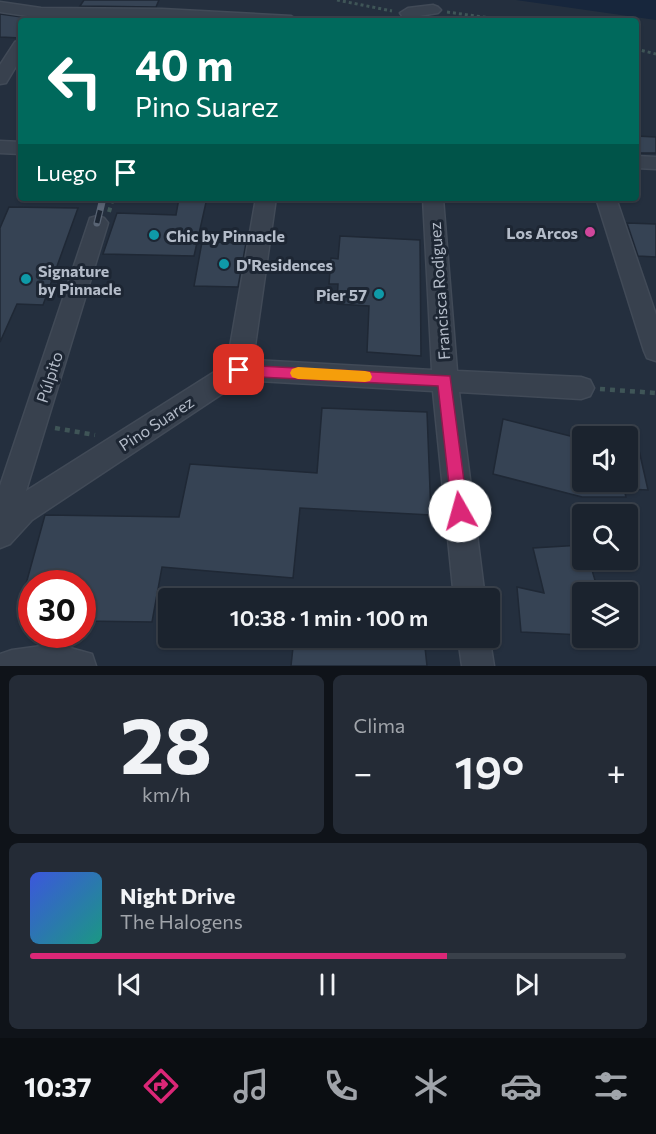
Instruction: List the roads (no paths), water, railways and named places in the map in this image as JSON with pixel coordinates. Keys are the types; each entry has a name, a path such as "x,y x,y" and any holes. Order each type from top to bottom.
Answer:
{"street":[{"path":"0,7 42,11 163,12 259,18"},
{"path":"411,17 433,10"},
{"path":"0,79 18,50"},
{"path":"0,147 18,148"},
{"path":"639,162 656,163"},
{"path":"266,201 239,370 581,388"},
{"name":"Francisca Rodiguez","path":"434,201 445,380 469,588"},
{"path":"607,201 656,351"},
{"name":"Púlpito","path":"0,532 98,223"},
{"name":"Pino Suarez","path":"0,532 21,510 239,370"},
{"path":"475,648 478,666"},
{"path":"12,666 56,660 80,666"}],"water":[{"path":"516,0 656,0 656,20"}],"railway":[{"path":"97,223 102,201"}],"place":[{"name":"Los Arcos","path":"590,232"},
{"name":"Chic by Pinnacle","path":"154,235"},
{"name":"D'Residences","path":"224,264"},
{"name":"Signature by Pinnacle","path":"26,279"},
{"name":"Pier 57","path":"379,294"}]}
